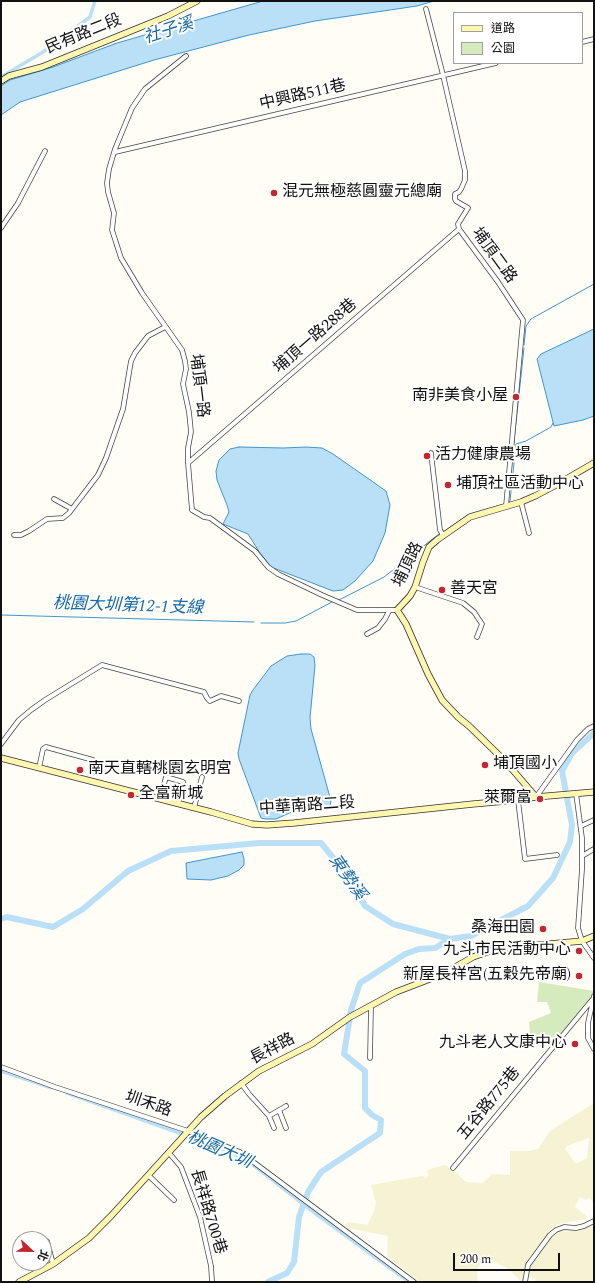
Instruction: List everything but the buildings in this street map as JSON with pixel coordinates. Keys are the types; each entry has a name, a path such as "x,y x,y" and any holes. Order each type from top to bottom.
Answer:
{"street":[{"name":"民有路二段","path":"1,81 9,76 42,66 147,24 185,8 197,1"},
{"name":"埔頂二路","path":"426,9 465,171 465,180 459,192 455,194 456,201 468,208 458,224 459,229 498,282 523,320 506,506"},
{"path":"583,42 594,40"},
{"name":"埔頂一路","path":"186,56 145,90 132,108 121,131 109,169 107,183 114,213 112,230 121,258 142,293 182,350 185,361 186,369 183,384 189,412 191,432 188,448 188,463 192,510 204,517 210,518 255,551 268,567 278,574 357,610 397,610"},
{"name":"中興路511巷","path":"115,152 492,64"},
{"path":"1,228 18,203 45,151"},
{"name":"埔頂一路288巷","path":"188,463 459,229"},
{"path":"14,535 29,531 47,519 62,518 69,513 98,475 106,458 123,409 131,361 148,336 165,327"},
{"path":"432,453 440,530 443,535"},
{"name":"埔頂路","path":"536,797 505,761 442,700 428,674 406,624 397,610 416,587 422,562 429,547 443,535 470,517 521,502 556,486 594,463"},
{"path":"54,499 72,508"},
{"path":"521,502 529,533"},
{"path":"416,587 463,603 474,612 482,624 477,637"},
{"path":"367,634 378,628 389,611"},
{"path":"1,744 19,720 31,710 102,665 204,692 210,700 221,696 239,701"},
{"path":"536,797 577,740 588,729 594,726"},
{"path":"39,768 43,749 46,747 93,760"},
{"name":"中華南路二段","path":"1,758 252,824 271,825 594,792"},
{"path":"160,799 166,777 183,782 178,804"},
{"path":"194,808 202,777"},
{"path":"574,794 580,826 582,856 578,928 582,941 594,958"},
{"path":"518,800 525,859 557,855"},
{"path":"580,826 594,820"},
{"path":"582,856 594,849"},
{"name":"長祥路","path":"19,1282 53,1264 89,1238 186,1134 220,1100 259,1071 312,1044 352,1016 396,992 443,974 473,957 496,949 582,941 594,936"},
{"path":"593,998 588,1023 588,1038 594,1050"},
{"name":"五谷路775巷","path":"453,1168 593,998"},
{"path":"370,1058 371,1006"},
{"name":"圳禾路","path":"1,1067 240,1152 414,1282"},
{"path":"241,1083 269,1116 274,1128"},
{"path":"269,1116 286,1106"},
{"path":"279,1110 286,1128"},
{"name":"長祥路700巷","path":"169,1153 181,1167 200,1217 211,1266 212,1282"},
{"path":"148,1175 174,1200"},
{"path":"525,1282 528,1265 550,1235 556,1230 564,1227 576,1228 594,1221"}],"shaded area":[{"path":"594,1103 594,1202 588,1198 586,1200 580,1197 575,1207 589,1218 559,1224 553,1228 529,1258 525,1267 523,1282 521,1282 509,1269 485,1258 479,1266 477,1274 478,1282 420,1282 387,1256 388,1236 348,1228 345,1225 350,1222 368,1224 376,1203 371,1185 422,1176 426,1178 429,1175 426,1172 430,1169 445,1165 466,1182 483,1183 492,1174 510,1175 510,1151 529,1151 538,1149 550,1131","holes":["589,1138 587,1158 576,1164 565,1149 567,1146"]},
{"path":"594,1221 594,1282 534,1282 535,1279 528,1275 531,1264 556,1230"}],"green space":[{"path":"539,982 594,991 588,1002 558,1040 530,1035 529,1022 551,1013 547,1002 537,1002"}],"water":[{"name":"社子溪","path":"263,1 434,1 417,6 315,21 249,35 154,60 20,102 1,115 1,86 10,80 53,67 117,43"},
{"path":"594,329 594,416 583,420 554,426 537,359 541,354"},
{"path":"239,447 322,448 386,491 390,505 385,533 373,561 355,581 343,590 333,591 271,567 248,534 223,524 229,512 217,480 216,471 219,460 230,449"},
{"path":"310,654 314,657 315,665 310,718 311,729 331,801 330,806 324,810 294,811 276,819 265,819 261,818 238,753 250,695 271,666 287,656"},
{"path":"242,852 244,865 239,870 228,876 211,880 187,879 186,863"}],"waterway":[{"path":"1,77 43,52 90,17 95,1"},
{"path":"524,345 526,326 531,319 594,284"},
{"path":"510,479 524,348"},
{"path":"509,502 516,444 526,441 551,427 553,423"},
{"name":"桃園大圳第12-1支線","path":"443,532 469,514 504,504"},
{"name":"桃園大圳第12-1支線","path":"339,600 384,577 439,534"},
{"name":"桃園大圳第12-1支線","path":"261,623 285,623 296,621 332,602"},
{"name":"桃園大圳第12-1支線","path":"1,615 254,622"},
{"name":"東勢溪","path":"1,919 7,917 53,927 83,909 128,871 171,851 259,843 321,843 349,877 365,906 393,924 450,939 471,936 528,906 553,878 570,842 572,825 562,771 572,753 594,733"},
{"path":"268,1282 287,1273 294,1262 299,1217 308,1192 321,1172 380,1133 381,1120 372,1115 365,1108 365,1071 344,1054 351,1010 360,983 405,954 419,949 435,948 450,939"},
{"name":"桃園大圳","path":"1,1071 52,1088"},
{"name":"桃園大圳","path":"67,1093 213,1145 247,1160 316,1214 409,1282"}],"place":[{"name":"混元無極慈圓靈元總廟","path":"274,193"},
{"name":"南非美食小屋","path":"516,397"},
{"name":"活力健康農場","path":"427,456"},
{"name":"埔頂社區活動中心","path":"448,485"},
{"name":"善天宮","path":"442,590"},
{"name":"埔頂國小","path":"485,765"},
{"name":"南天直轄桃園玄明宮","path":"80,770"},
{"name":"全富新城","path":"131,795"},
{"name":"萊爾富","path":"540,799"},
{"name":"桑海田園","path":"543,929"},
{"name":"九斗市民活動中心","path":"579,951"},
{"name":"新屋長祥宮(五穀先帝廟)","path":"579,976"},
{"name":"九斗老人文康中心","path":"575,1044"}]}
